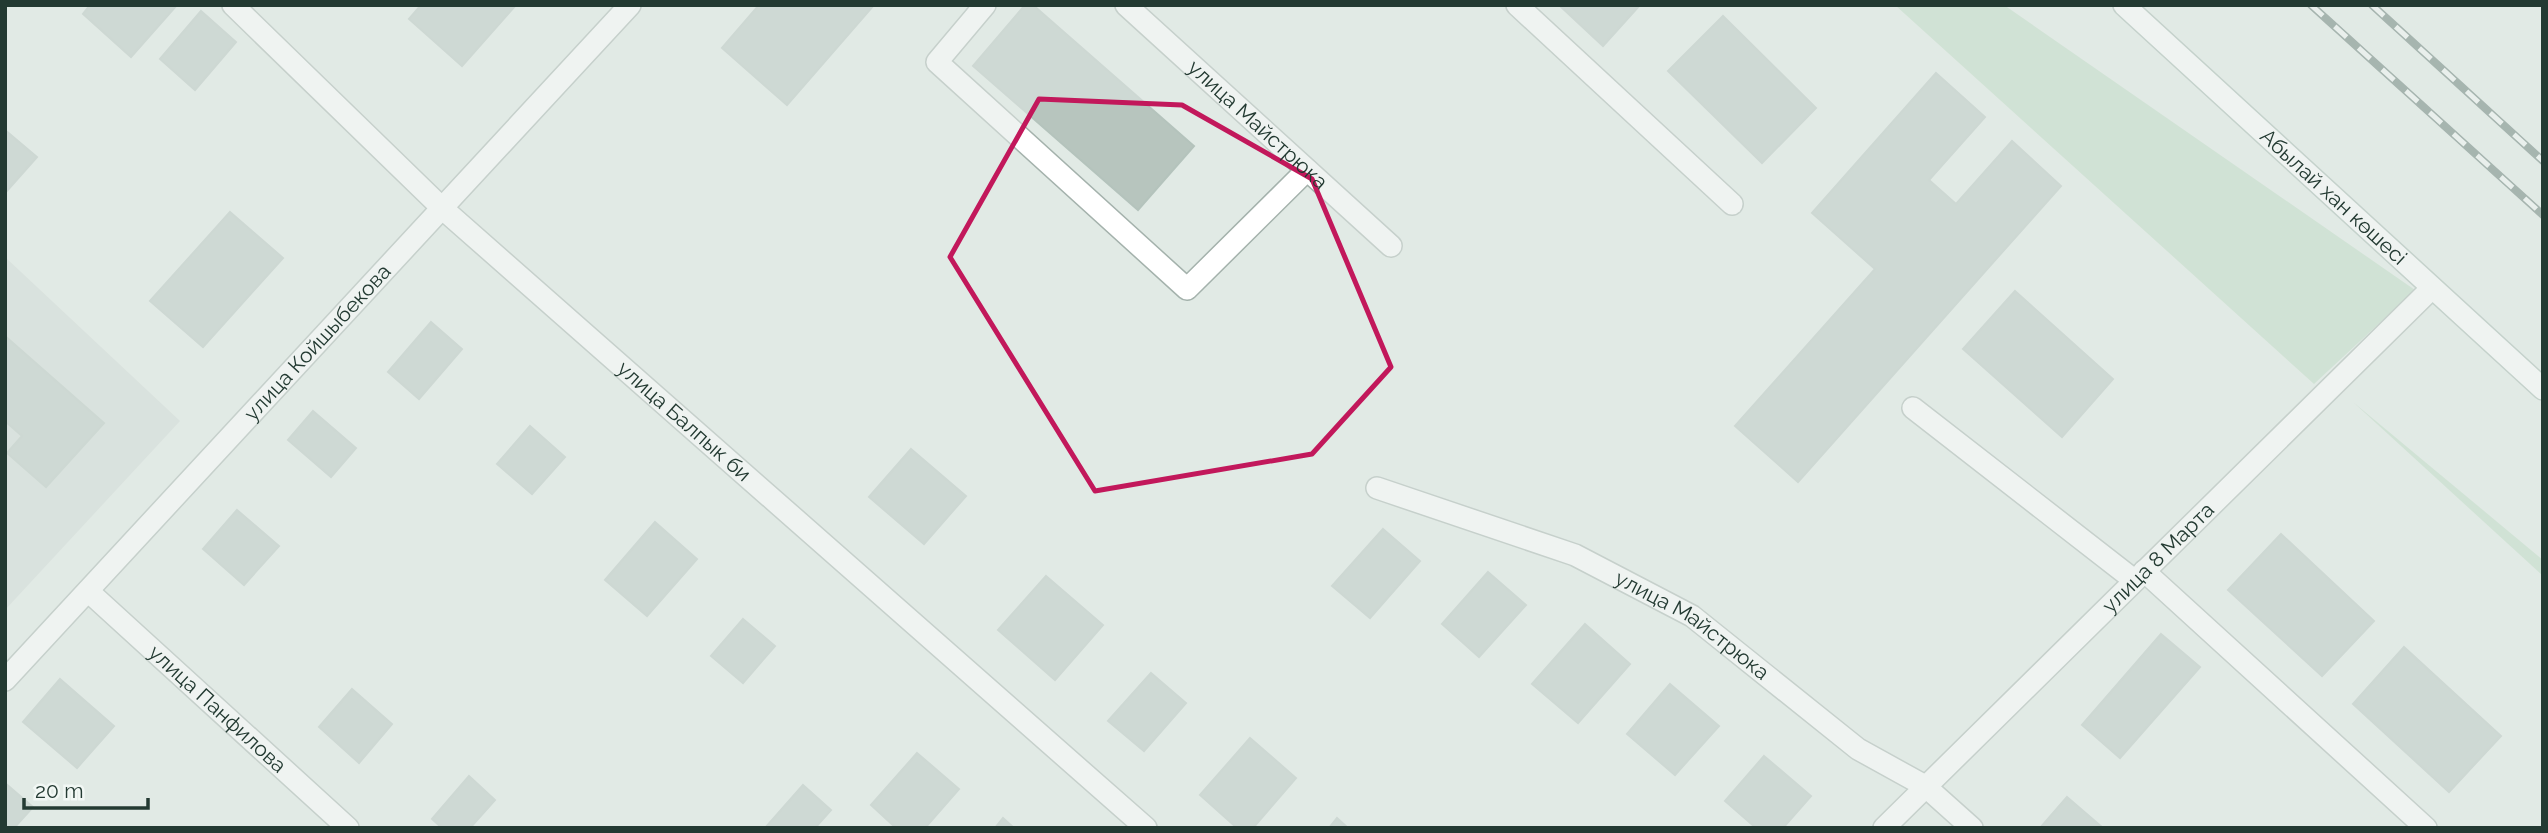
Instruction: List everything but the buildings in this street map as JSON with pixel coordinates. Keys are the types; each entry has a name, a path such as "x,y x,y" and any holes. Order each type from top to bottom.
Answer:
{"street":[{"name":"улица Балпык би","path":"233,5 443,209 1146,828"},
{"name":"улица Койшыбекова","path":"5,680 630,5"},
{"path":"985,5 937,62 1186,289 1307,170"},
{"name":"улица Майстрюка","path":"1126,5 1391,246"},
{"path":"1517,5 1732,204"},
{"name":"Абылай хан көшесі","path":"2124,5 2543,389"},
{"name":"улица 8 Марта","path":"1884,828 2432,288"},
{"path":"1913,408 2139,575 2426,828"},
{"name":"улица Майстрюка","path":"1377,488 1576,555 1692,616 1858,749 1925,786 1972,828"},
{"name":"улица Панфилова","path":"88,591 348,828"}],"highlighted area":[{"path":"1039,99 1182,105 1312,179 1391,367 1312,454 1095,491 950,257"}],"shaded area":[{"path":"5,257 180,421 5,610"}],"green space":[{"path":"1895,5 2004,5 2415,290 2314,384"},
{"path":"2353,402 2543,560 2543,576"}],"railway":[{"path":"2311,5 2543,215"},
{"path":"2372,5 2543,161"}]}
